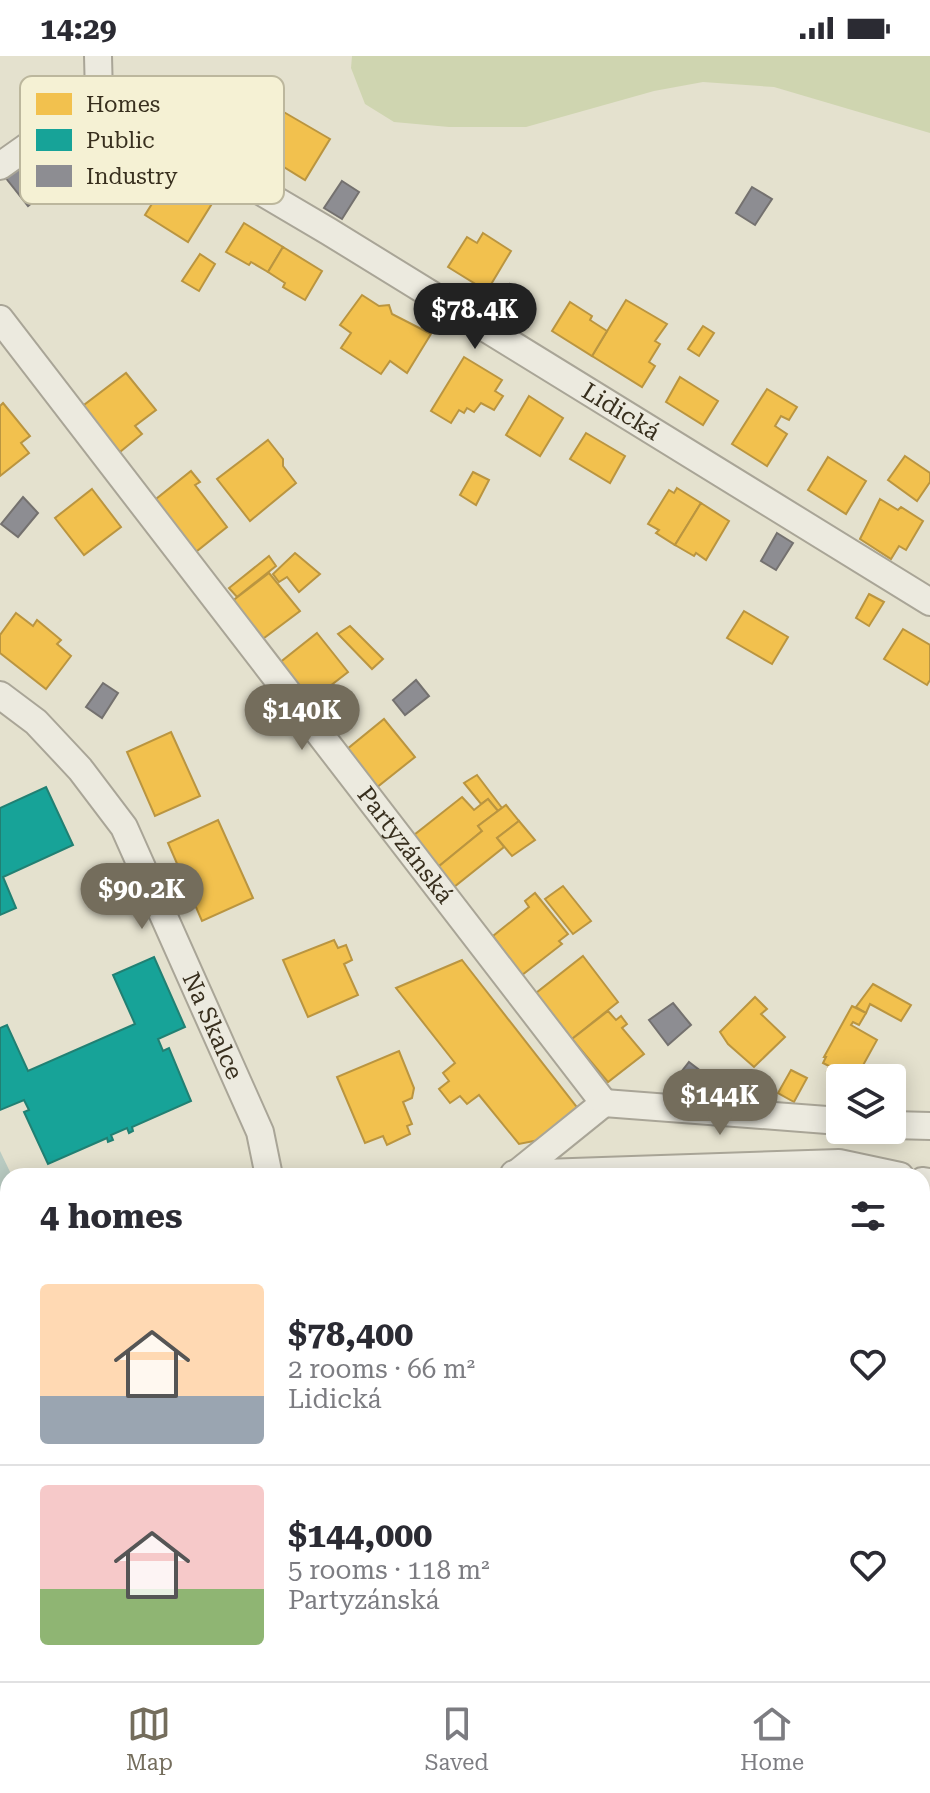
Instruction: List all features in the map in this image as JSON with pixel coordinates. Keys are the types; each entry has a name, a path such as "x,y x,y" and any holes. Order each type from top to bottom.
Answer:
{"street":[{"path":"98,56 98,76"},
{"path":"0,166 20,152"},
{"name":"Lidická","path":"282,204 930,602"},
{"name":"Partyzánská","path":"0,319 604,1103"},
{"name":"Na Skalce","path":"0,695 36,722 80,769 124,827 260,1132 267,1168"},
{"path":"518,1168 604,1103 826,1120"},
{"path":"906,1125 930,1126"},
{"path":"702,1168 839,1163 862,1168"}],"green space":[{"path":"352,56 930,56 930,133 774,87 703,82 654,91 526,127 449,127 394,122 365,104 351,68"}],"shaded area":[{"path":"0,1151 8,1168 0,1168"}],"building: Homes":[{"path":"284,112 330,139 305,180 284,167"},
{"path":"152,204 212,204 188,242 145,215"},
{"path":"244,223 283,247 268,272 226,252"},
{"path":"483,233 511,251 487,291 448,267 467,237 477,243"},
{"path":"283,247 322,271 305,300 283,287 285,283 268,272"},
{"path":"200,254 215,264 199,291 182,281"},
{"path":"362,295 379,306 389,305 392,314 431,334 407,373 390,361 381,374 341,348 351,333 340,325"},
{"path":"626,300 667,324 655,341 660,344 649,362 655,366 642,387 592,356"},
{"path":"570,302 592,316 590,320 607,331 592,356 552,331"},
{"path":"703,326 714,333 699,356 688,349"},
{"path":"464,357 502,380 495,391 503,396 494,410 481,403 474,412 467,408 464,413 459,410 451,423 431,411"},
{"path":"126,373 156,410 135,426 142,434 115,456 80,408"},
{"path":"680,377 718,401 703,425 666,402"},
{"path":"767,389 797,407 789,420 781,416 775,426 787,434 767,466 732,444"},
{"path":"529,396 563,418 540,456 506,435"},
{"path":"3,403 30,436 21,443 29,453 0,476 0,406"},
{"path":"586,433 625,456 610,483 570,459"},
{"path":"268,440 296,483 250,521 217,479"},
{"path":"905,456 930,473 930,482 917,501 888,480"},
{"path":"828,457 866,481 846,514 808,490"},
{"path":"191,471 200,482 195,485 227,527 192,555 151,503"},
{"path":"473,472 489,480 476,505 460,495"},
{"path":"677,488 701,503 675,545 648,524 669,490 674,493"},
{"path":"92,489 121,527 84,555 55,518"},
{"path":"880,499 898,510 901,507 923,521 906,550 899,546 891,559 860,539"},
{"path":"701,503 729,521 706,560 675,545"},
{"path":"295,553 320,574 299,592 287,577 279,582 273,574"},
{"path":"269,556 276,566 237,597 229,588"},
{"path":"269,573 300,611 260,641 231,602"},
{"path":"869,594 884,602 869,626 856,618"},
{"path":"744,611 788,637 772,664 727,638"},
{"path":"16,613 33,626 37,620 61,640 57,644 71,656 46,689 0,653 0,635"},
{"path":"350,626 383,659 372,669 338,634"},
{"path":"903,629 930,645 930,680 927,685 884,659"},
{"path":"317,633 348,672 308,703 278,664"},
{"path":"384,719 415,757 376,788 346,750"},
{"path":"171,732 200,796 155,816 127,752"},
{"path":"477,775 502,808 498,811 488,799 481,804 464,783"},
{"path":"462,797 474,810 488,799 498,811 478,826 482,831 438,867 414,835"},
{"path":"506,805 519,821 497,838 504,847 454,887 438,867 482,831 478,826"},
{"path":"218,820 253,898 202,921 168,843"},
{"path":"519,821 535,840 512,856 497,838"},
{"path":"563,886 591,921 573,934 545,899"},
{"path":"535,893 568,934 559,941 562,944 522,975 493,936 529,907 525,901"},
{"path":"334,940 338,948 346,945 352,960 344,964 358,995 308,1017 283,960"},
{"path":"583,956 618,1002 572,1039 536,993"},
{"path":"462,960 579,1110 549,1138 519,1144 479,1095 467,1104 460,1096 450,1103 439,1089 449,1081 443,1073 455,1063 396,988"},
{"path":"873,984 911,1005 901,1021 870,1004 866,1013 856,1007"},
{"path":"755,997 767,1009 761,1014 785,1037 754,1067 728,1044 720,1032"},
{"path":"852,1006 866,1013 859,1025 853,1022 851,1025 877,1040 864,1064 826,1064 823,1063"},
{"path":"608,1011 616,1020 621,1016 627,1024 622,1028 644,1054 608,1082 572,1039"},
{"path":"399,1051 414,1088 412,1098 403,1102 412,1124 407,1126 410,1134 387,1145 383,1136 365,1143 337,1077"},
{"path":"791,1070 807,1078 794,1102 778,1093"}],"building: Public":[{"path":"46,787 73,845 3,877 16,908 0,915 0,808"},
{"path":"154,957 185,1027 158,1039 163,1051 169,1048 191,1101 132,1127 133,1131 129,1133 127,1128 111,1135 113,1140 108,1142 107,1138 48,1164 24,1112 29,1110 24,1100 0,1110 0,1028 7,1025 28,1071 135,1024 113,975"}],"building: Industry":[{"path":"20,165 20,196 5,177"},
{"path":"342,181 359,192 342,219 324,208"},
{"path":"752,187 772,199 755,225 736,213"},
{"path":"510,284 524,293 508,319 493,310"},
{"path":"23,497 38,513 18,537 1,524"},
{"path":"777,533 793,543 776,570 761,561"},
{"path":"416,680 429,696 405,715 393,700"},
{"path":"103,683 118,693 102,718 86,707"},
{"path":"673,1003 691,1025 668,1045 649,1020"},
{"path":"689,1062 702,1072 684,1095 671,1085"}]}
